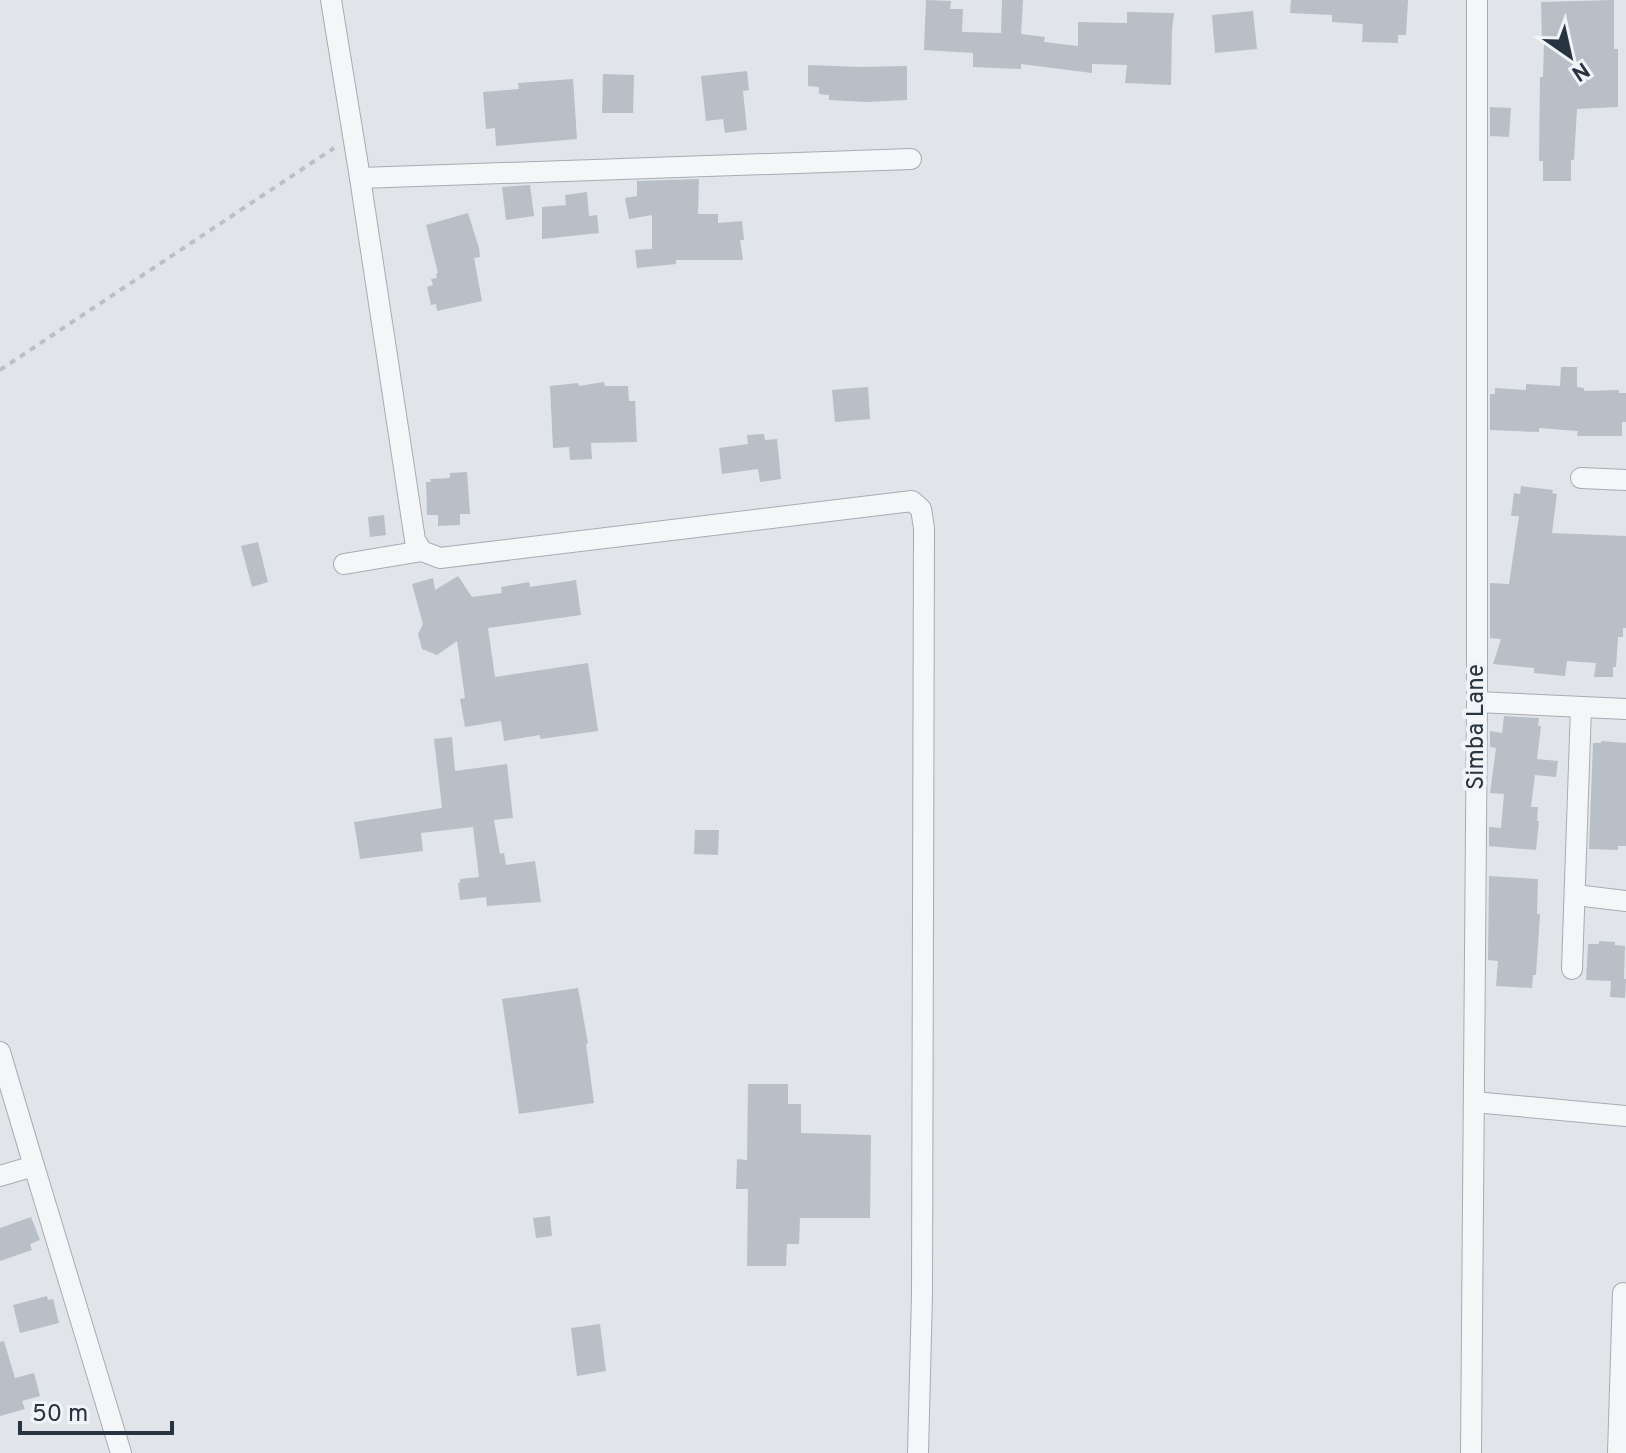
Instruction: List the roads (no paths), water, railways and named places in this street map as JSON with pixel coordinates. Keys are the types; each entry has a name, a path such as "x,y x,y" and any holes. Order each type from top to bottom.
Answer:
{"street":[{"path":"331,0 415,540 422,551"},
{"name":"Simba Lane","path":"1471,1453 1477,702 1477,0"},
{"path":"360,178 911,159"},
{"path":"1581,478 1626,480"},
{"path":"344,564 422,551 440,558 912,501 921,509 924,528 922,1294 918,1453"},
{"path":"1477,702 1626,709"},
{"path":"1572,969 1581,707"},
{"path":"1576,895 1626,901"},
{"path":"0,1052 121,1453"},
{"path":"1474,1102 1626,1116"},
{"path":"0,1176 34,1166"},
{"path":"1618,1453 1623,1293"}]}
